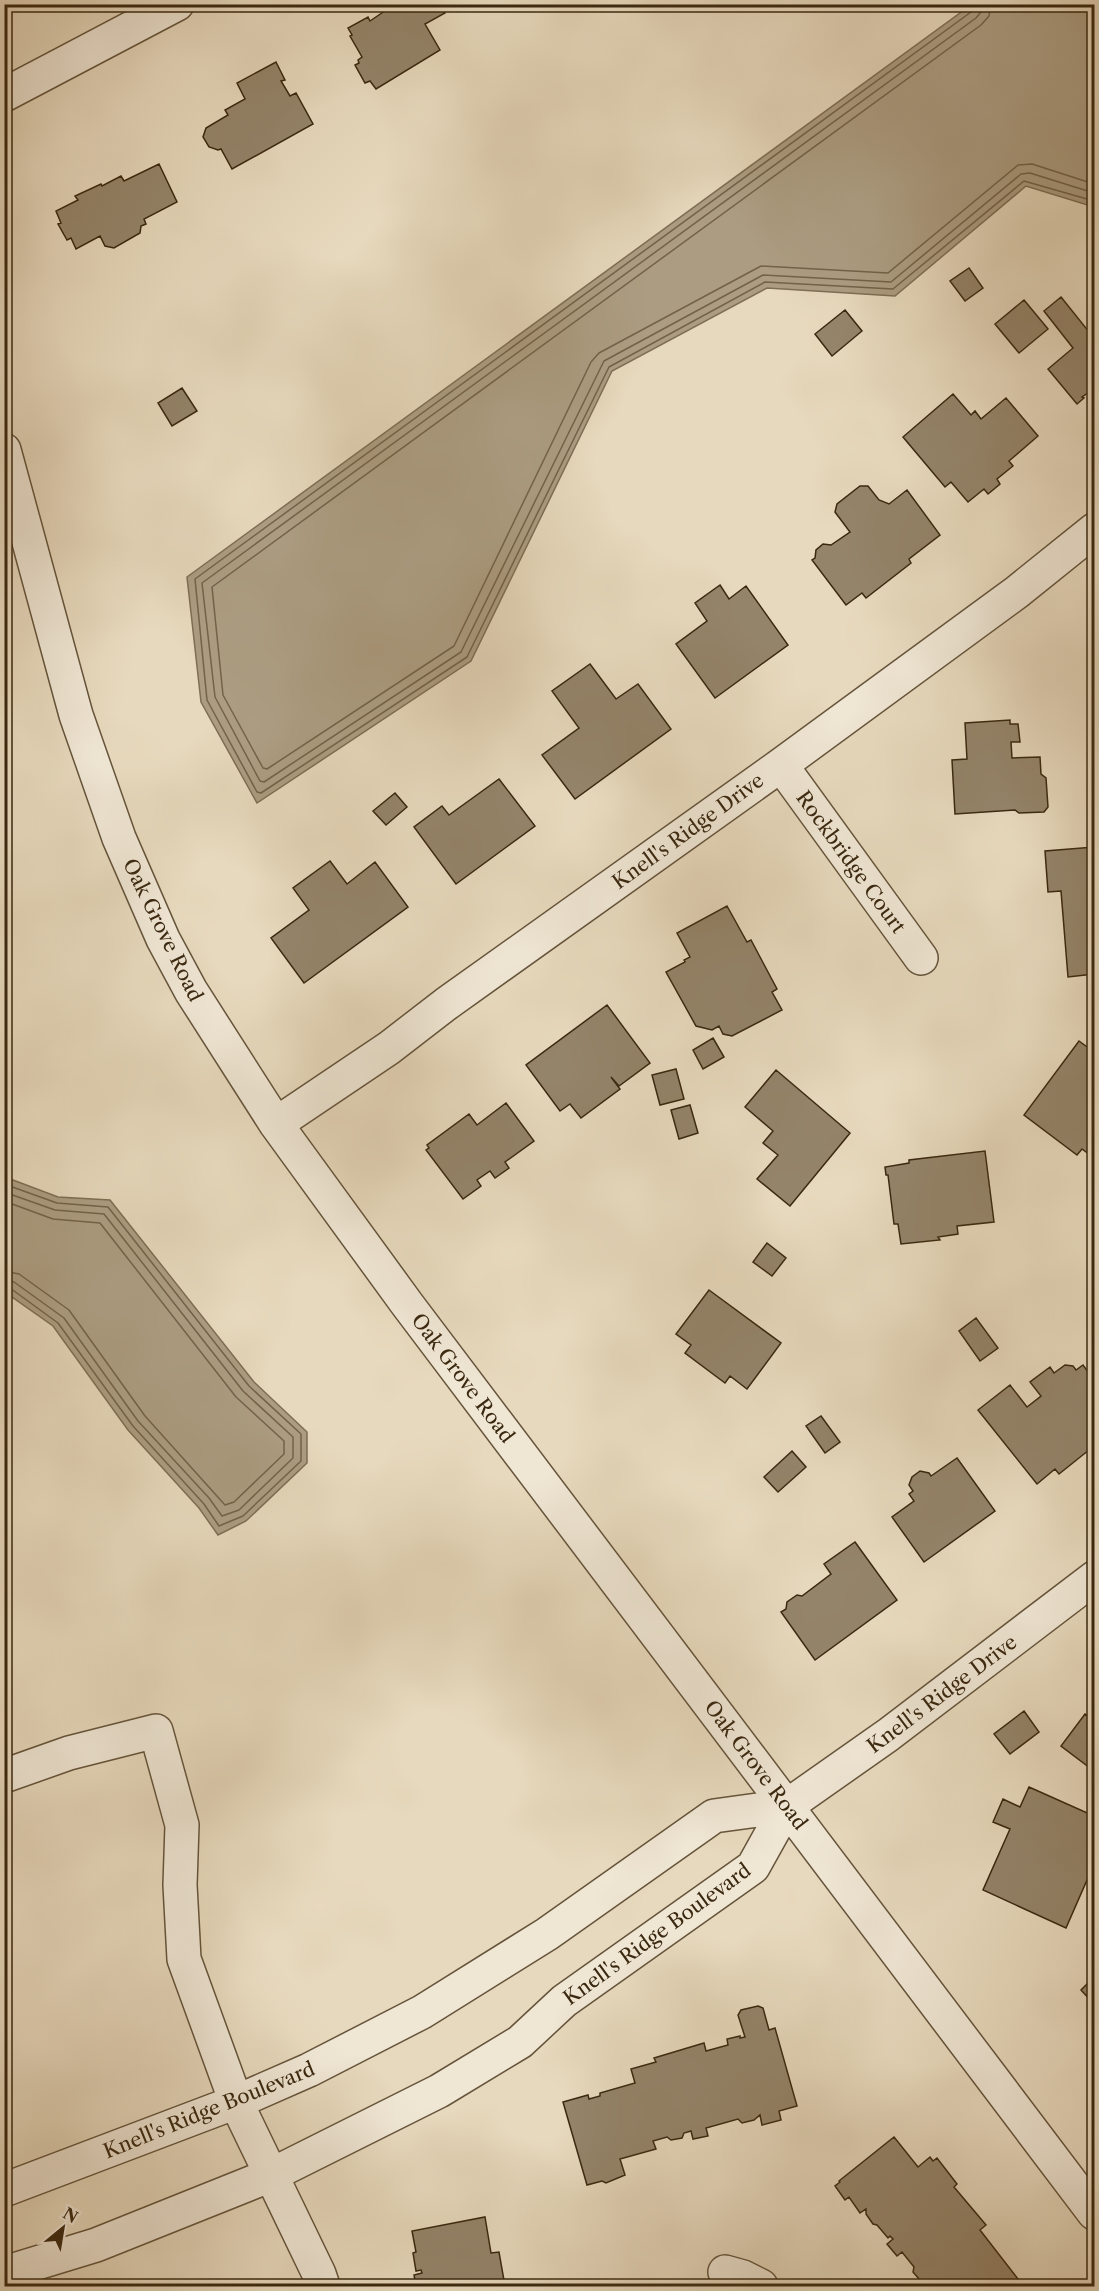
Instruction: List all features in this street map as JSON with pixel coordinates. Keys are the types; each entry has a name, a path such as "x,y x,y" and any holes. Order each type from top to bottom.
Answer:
{"street":[{"path":"4,95 177,4"},
{"name":"Oak Grove Road","path":"4,450 75,715 119,838 163,939 191,991 276,1124 407,1304 1095,2213"},
{"name":"Knell's Ridge Drive","path":"276,1124 389,1048 446,1004 781,765 1017,592 1095,530"},
{"name":"Rockbridge Court","path":"781,765 921,958"},
{"name":"Knell's Ridge Drive","path":"787,1806 888,1735 1095,1578"},
{"path":"4,1776 69,1753 156,1731 182,1825 180,1885 184,1959 236,2102 323,2286"},
{"name":"Knell's Ridge Boulevard","path":"4,2190 236,2102 309,2070 422,2012 547,1934 714,1816 787,1806"},
{"name":"Knell's Ridge Boulevard","path":"4,2273 96,2245 271,2175 439,2091 520,2042 564,2001 753,1867 787,1806"},
{"path":"724,2272 743,2277 761,2286"}],"water":[{"path":"971,5 1094,5 1094,207 1026,186 895,296 767,288 612,371 471,661 257,803 201,702 187,577"},
{"path":"5,1177 58,1197 110,1200 254,1382 307,1432 307,1463 246,1521 218,1535 199,1508 128,1430 53,1326 5,1292"}],"building":[{"path":"395,4 440,4 445,13 425,24 440,50 376,89 370,81 365,83 355,65 362,57 348,28 368,17 370,21"},
{"path":"276,62 285,80 281,81 290,96 296,93 313,124 232,169 221,149 209,147 203,137 206,128 228,115 225,110 245,99 237,83"},
{"path":"159,164 177,202 144,219 146,224 141,226 140,233 114,248 105,246 100,236 76,249 71,238 67,240 58,224 61,223 56,211 78,200 75,196 101,184 102,186 121,176 124,181"},
{"path":"969,268 983,288 965,301 950,281"},
{"path":"1061,297 1089,332 1094,327 1094,389 1082,397 1084,398 1077,404 1048,369 1073,348 1044,311"},
{"path":"1024,300 1048,329 1019,353 995,324"},
{"path":"845,310 862,331 832,356 815,334"},
{"path":"182,388 197,411 172,426 158,403"},
{"path":"953,394 971,415 975,411 981,419 1006,398 1038,436 1009,461 1013,466 997,479 1000,484 988,494 984,489 968,502 951,482 945,487 903,437"},
{"path":"860,486 868,486 879,500 889,504 907,490 940,535 909,559 911,563 866,598 862,593 846,605 812,560 815,558 816,550 823,544 831,545 850,532 835,512 837,504"},
{"path":"720,585 729,599 746,586 788,645 715,698 676,644 707,621 695,603"},
{"path":"590,664 616,699 638,684 671,729 575,799 542,755 579,728 552,691"},
{"path":"1010,720 1010,724 1018,724 1020,742 1011,742 1012,758 1040,757 1041,774 1046,778 1048,807 1044,812 1019,813 1015,810 955,814 952,760 967,759 965,723"},
{"path":"499,779 535,826 456,884 414,827 442,806 449,815"},
{"path":"395,793 407,807 386,825 373,811"},
{"path":"1094,847 1094,974 1068,977 1061,891 1048,892 1045,851"},
{"path":"330,861 347,884 375,862 408,907 304,983 271,938 309,910 293,888"},
{"path":"727,906 747,942 751,940 777,989 772,992 782,1010 732,1036 723,1034 719,1026 712,1030 696,1026 666,972 690,957 677,933"},
{"path":"607,1005 650,1063 619,1086 611,1077 620,1089 581,1118 570,1104 560,1111 526,1065"},
{"path":"713,1038 724,1057 703,1069 693,1050"},
{"path":"1079,1041 1094,1052 1094,1158 1082,1149 1077,1155 1024,1115"},
{"path":"676,1069 684,1099 660,1105 652,1075"},
{"path":"776,1070 850,1133 790,1206 757,1179 778,1155 763,1143 773,1131 745,1107"},
{"path":"506,1103 534,1141 505,1162 509,1168 495,1178 490,1171 477,1180 481,1186 463,1199 426,1150 429,1148 427,1145 469,1114 477,1125"},
{"path":"690,1105 698,1133 679,1139 671,1110"},
{"path":"985,1151 994,1222 957,1226 958,1234 938,1237 940,1240 901,1244 898,1224 894,1224 885,1167 909,1163 909,1160"},
{"path":"767,1243 786,1258 772,1276 753,1262"},
{"path":"709,1290 781,1343 747,1389 730,1376 725,1383 685,1353 691,1345 676,1334"},
{"path":"976,1318 998,1348 980,1361 959,1331"},
{"path":"1065,1365 1073,1366 1076,1370 1083,1365 1094,1380 1094,1446 1059,1474 1055,1469 1037,1484 978,1410 1010,1385 1027,1407 1041,1396 1030,1382 1050,1367 1054,1373"},
{"path":"821,1416 840,1442 825,1453 806,1426"},
{"path":"792,1451 806,1467 778,1492 764,1477"},
{"path":"957,1458 995,1511 924,1562 892,1517 914,1501 909,1494 913,1491 909,1485 912,1477 920,1471 929,1473 931,1476"},
{"path":"855,1542 897,1600 815,1660 781,1612 786,1609 787,1602 797,1595 802,1596 831,1574 824,1564"},
{"path":"1024,1711 1039,1732 1010,1754 994,1734"},
{"path":"1094,1711 1094,1771 1061,1746 1085,1714 1090,1717"},
{"path":"1029,1787 1094,1816 1094,1864 1066,1928 983,1890 1010,1829 993,1822 1003,1799 1020,1807"},
{"path":"1094,1977 1094,2004 1081,1990"},
{"path":"758,2006 763,2008 769,2030 775,2028 797,2106 779,2111 781,2120 762,2125 760,2115 754,2120 742,2123 738,2119 706,2128 708,2136 693,2139 691,2131 684,2133 682,2138 671,2140 667,2137 653,2141 656,2149 620,2159 625,2175 606,2183 602,2181 587,2185 563,2102 588,2095 589,2099 600,2096 600,2093 635,2083 631,2069 656,2062 654,2058 704,2043 706,2051 728,2045 727,2039 745,2037 738,2015 741,2010"},
{"path":"894,2137 918,2167 930,2157 933,2161 937,2158 957,2184 954,2187 986,2225 980,2230 1018,2279 1013,2283 1016,2286 929,2286 913,2272 914,2267 902,2252 897,2256 887,2244 893,2239 890,2236 888,2238 877,2225 873,2224 866,2214 866,2209 860,2213 849,2197 845,2200 835,2186"},
{"path":"485,2217 491,2253 499,2252 505,2286 416,2286 414,2275 422,2273 421,2270 416,2271 413,2253 416,2252 412,2231"}]}
